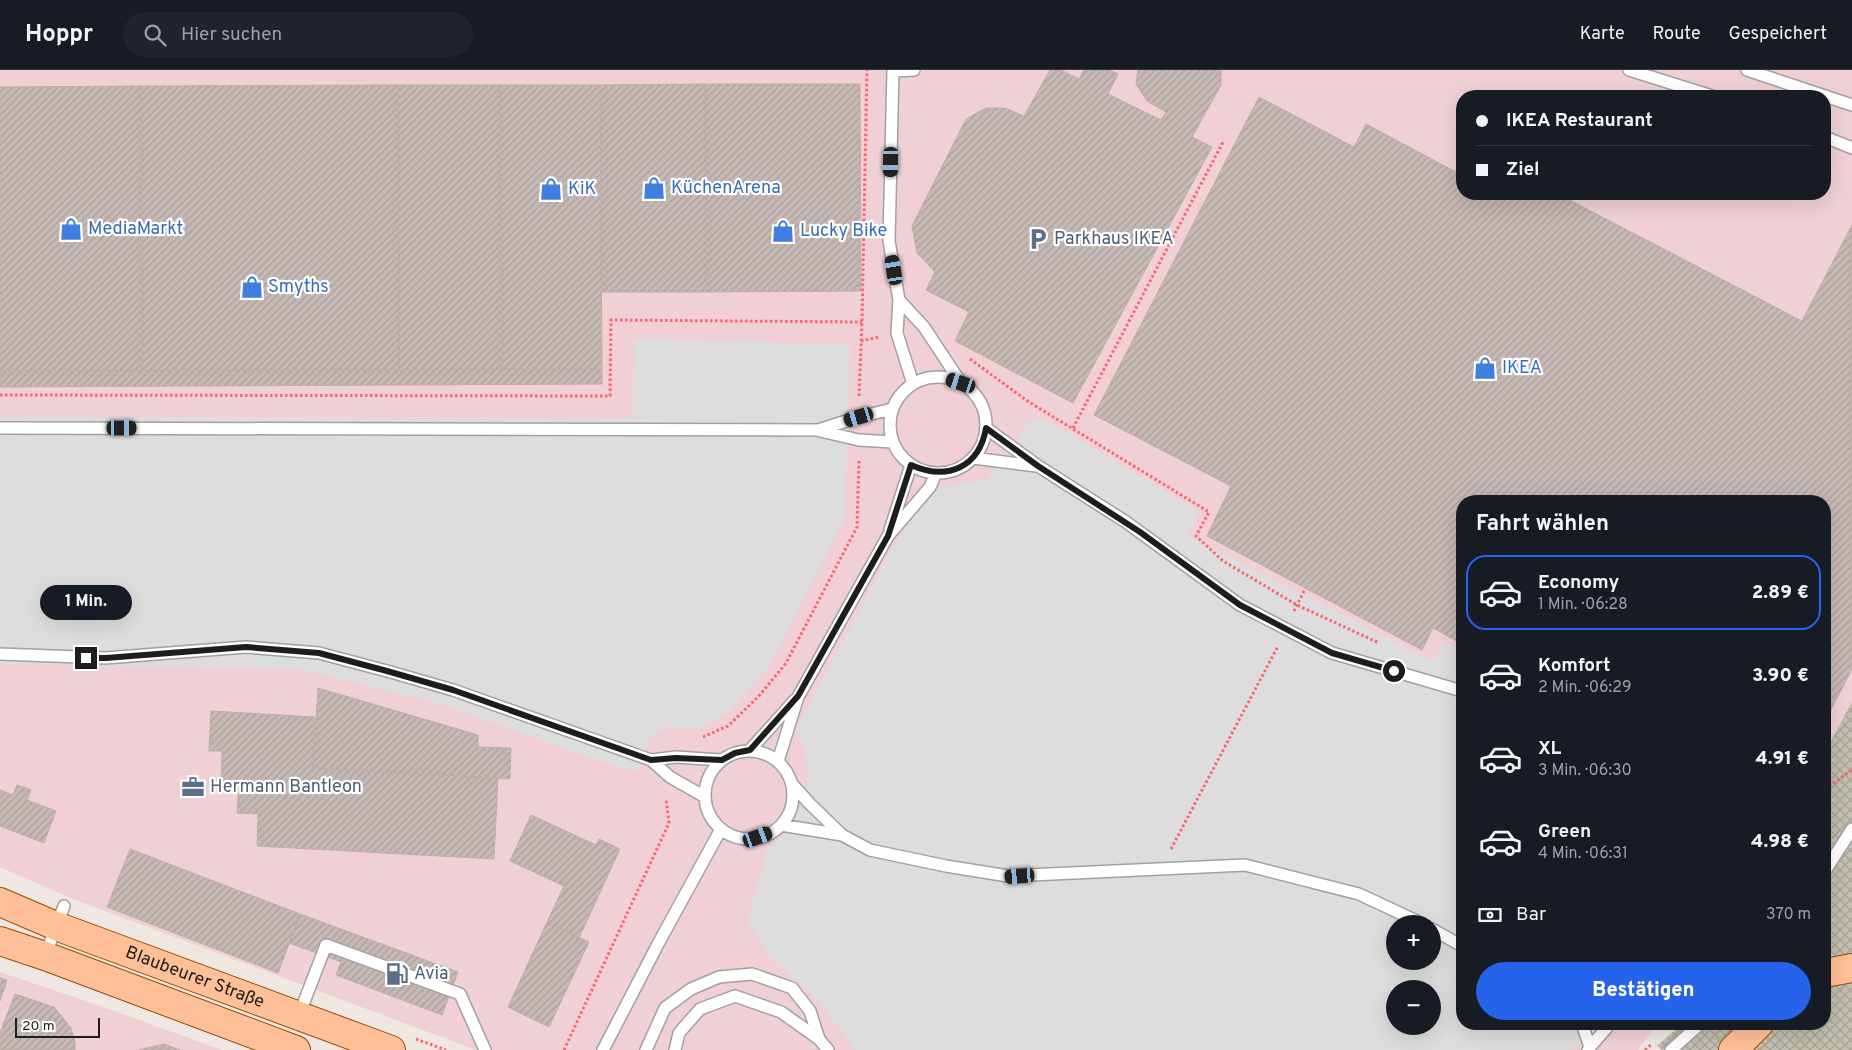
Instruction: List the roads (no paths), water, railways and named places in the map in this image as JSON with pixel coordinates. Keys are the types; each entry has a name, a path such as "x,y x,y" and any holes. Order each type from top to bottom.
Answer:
{"main road":[{"name":"Blaubeurer Straße","path":"0,902 60,916 303,1006 391,1050"},
{"name":"Blaubeurer Straße","path":"0,941 296,1050"},
{"path":"1831,972 1852,968"},
{"path":"1733,1050 1753,1030"}],"lane":[{"path":"913,384 898,333 899,300 889,241 893,71 914,70"},
{"path":"1629,70 1693,90"},
{"path":"1747,70 1807,90"},
{"path":"1831,98 1852,105"},
{"path":"1831,139 1852,148"},
{"path":"899,300 924,327 961,383"},
{"path":"929,378 945,378 961,383 972,391 980,402 984,415 986,428 984,439 979,449 962,467 949,472 936,473 911,465 900,455 890,432 892,409 897,399 913,384 929,378"},
{"path":"816,430 892,409"},
{"path":"0,428 816,430 859,440 893,442"},
{"path":"986,428 1038,466 1126,522 1240,605 1332,653 1456,689"},
{"path":"972,458 1038,466"},
{"path":"888,536 911,465"},
{"path":"750,750 798,696 888,536 930,487 936,473"},
{"path":"0,654 106,658 246,647 319,653 453,690 651,760 670,777 704,797"},
{"path":"778,762 798,696"},
{"path":"792,784 791,806 787,816 781,825 771,833 758,837 733,836 721,829 707,809 704,797 706,783 712,770 722,760 735,753 750,750 765,753 778,762 792,784 842,835 870,850 946,866 1008,876 1245,865 1359,894 1404,915"},
{"path":"651,760 676,758 722,760"},
{"path":"781,825 842,835"},
{"path":"603,1050 721,829"},
{"path":"1831,862 1852,830"},
{"path":"45,956 60,916"},
{"path":"1441,934 1456,943"},
{"path":"303,1006 326,945 460,994 485,1050"},
{"path":"646,1049 665,1008 692,989 720,977 752,974 792,988 810,1011 819,1039"},
{"path":"675,1050 679,1033 700,1009 735,996 781,1012 819,1039 828,1050"},
{"path":"1584,1030 1589,1048"},
{"path":"1589,1048 1605,1030"},
{"path":"1671,1050 1693,1030"}],"place":[{"name":"KüchenArena","path":"654,188"},
{"name":"KiK","path":"551,189"},
{"name":"MediaMarkt","path":"71,229"},
{"name":"Lucky Bike","path":"783,231"},
{"name":"Parkhaus IKEA","path":"1038,239"},
{"name":"Smyths","path":"252,287"},
{"name":"IKEA","path":"1485,368"},
{"name":"Hermann Bantleon","path":"193,787"},
{"name":"Avia","path":"397,974"}]}
